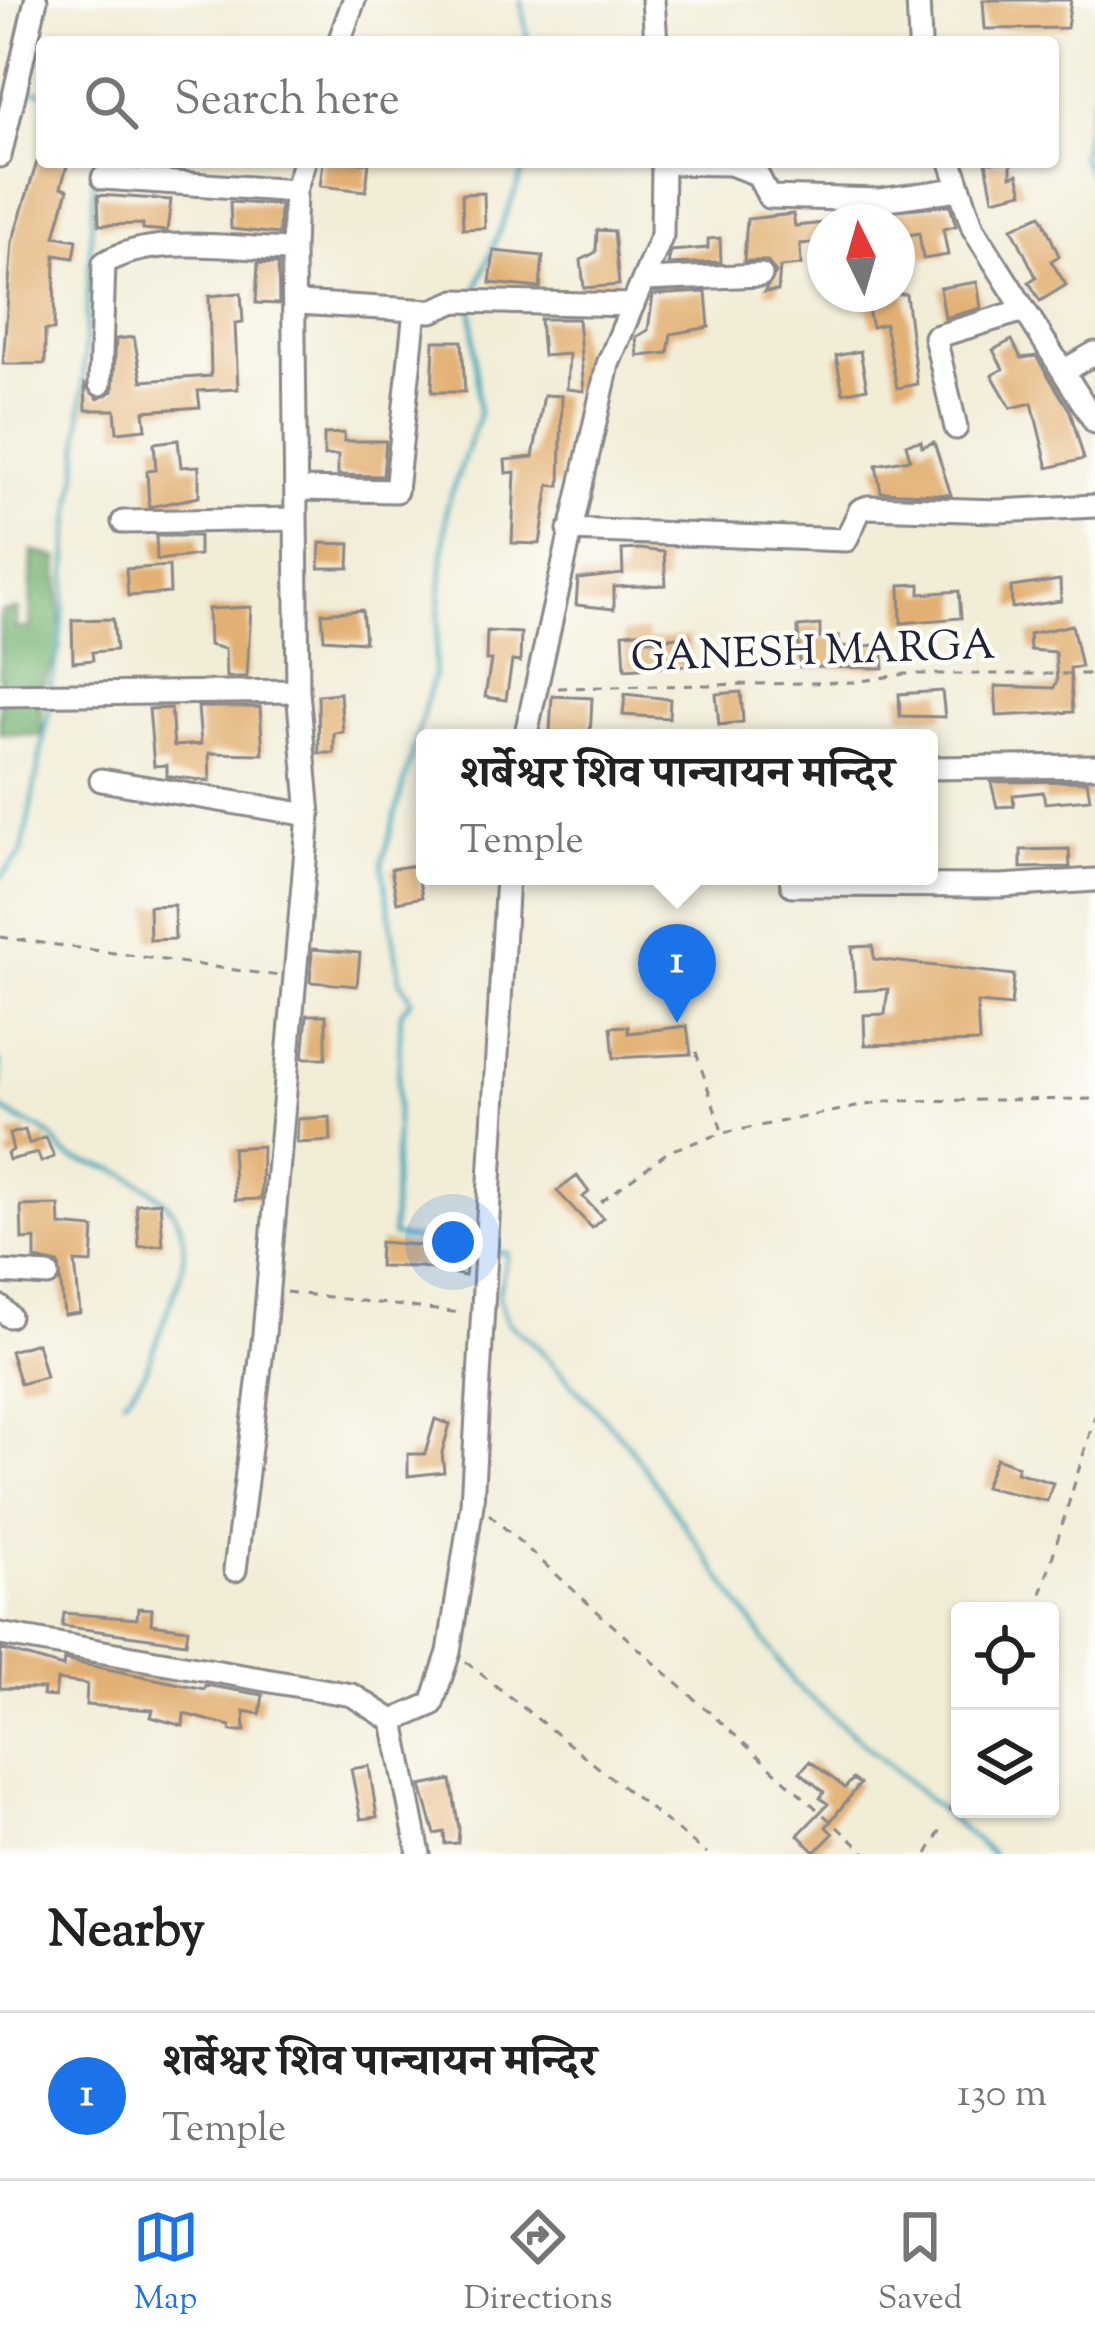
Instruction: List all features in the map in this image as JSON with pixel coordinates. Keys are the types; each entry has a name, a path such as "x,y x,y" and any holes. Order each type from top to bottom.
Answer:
{"street":[{"path":"0,156 35,0"},
{"path":"341,36 354,0"},
{"path":"653,0 656,36"},
{"path":"918,0 920,36"},
{"path":"235,1570 267,1290 309,815 298,691 296,519 300,489 293,250 295,191 302,168"},
{"path":"526,729 608,364 662,235 663,168"},
{"path":"741,168 757,174 769,197 880,200 959,189"},
{"path":"953,168 973,228 1095,422"},
{"path":"103,178 295,191"},
{"path":"100,383 104,263 122,253 154,249 293,250"},
{"path":"644,280 761,275"},
{"path":"297,302 415,310 432,310 456,301 633,305"},
{"path":"300,489 396,491 415,310"},
{"path":"956,428 935,337 1021,311"},
{"path":"1064,370 1095,353"},
{"path":"569,530 846,540 860,510 868,507 998,511 1095,506"},
{"path":"123,522 296,519"},
{"path":"0,694 298,691"},
{"path":"938,768 1095,766"},
{"path":"100,781 309,815"},
{"path":"792,885 1001,886 1095,880"},
{"path":"393,1721 432,1704 448,1652 472,1504 506,885"},
{"path":"0,1272 48,1275"},
{"path":"0,1634 352,1695 393,1721 418,1854"}],"path":[{"name":"GANESH MARGA","path":"532,689 854,682 905,674 1095,674"},
{"path":"0,937 292,979"},
{"path":"695,1052 723,1133"},
{"path":"601,1202 669,1151 723,1133 887,1101 1095,1099"},
{"path":"267,1290 481,1316"},
{"path":"1039,1602 1095,1416"},
{"path":"1085,1451 1095,1454"},
{"path":"472,1504 867,1854"},
{"path":"448,1652 707,1854"},
{"path":"927,1854 941,1829"}],"green space":[{"path":"32,550 58,558 61,649 39,691 43,736 0,733 0,612 18,609 16,629 30,628"}],"building":[{"path":"983,0 1071,0 1067,28 985,29"},
{"path":"36,165 66,168 61,187 68,189 55,236 77,240 74,258 55,255 54,330 45,330 45,364 3,364 12,242"},
{"path":"322,168 368,168 366,191 320,186"},
{"path":"987,168 1011,168 1023,192 993,199"},
{"path":"484,193 485,228 463,229 462,194"},
{"path":"98,195 171,200 167,231 143,229 143,224 99,225"},
{"path":"230,202 280,205 279,234 231,229"},
{"path":"950,205 956,226 943,229 948,255 923,259 919,233 915,234 915,208"},
{"path":"793,214 795,226 807,225 807,243 800,244 801,265 780,267 778,291 764,292 776,273 767,261 744,261 747,219"},
{"path":"1041,215 1059,256 1051,261 1066,285 1040,301 1029,282 1036,277 1012,228"},
{"path":"597,230 614,231 619,285 584,288 581,260 596,252"},
{"path":"720,238 721,262 668,264 671,251 708,248 708,239"},
{"path":"494,251 543,256 540,288 490,283"},
{"path":"258,263 278,264 279,304 256,303"},
{"path":"977,282 981,308 945,318 940,288"},
{"path":"706,292 709,327 671,334 668,353 638,356 636,337 648,330 653,295"},
{"path":"241,293 243,322 235,323 238,389 198,391 200,407 144,411 146,429 117,432 115,410 86,410 85,385 98,399 113,391 116,339 134,337 142,381 211,376 209,296"},
{"path":"868,312 908,312 917,384 897,388 885,324 872,327"},
{"path":"540,319 578,319 584,391 567,389 569,354 543,356"},
{"path":"1012,340 1021,358 1036,356 1070,411 1084,459 1048,468 1032,403 1011,408 992,375 1003,369 993,350"},
{"path":"434,341 462,341 465,392 432,392"},
{"path":"860,351 867,388 843,393 836,356"},
{"path":"544,395 562,396 560,486 549,485 540,544 512,543 515,472 506,473 505,460 533,457"},
{"path":"344,433 344,441 386,441 383,476 338,475 338,455 324,456 324,434"},
{"path":"178,440 181,467 199,466 199,497 149,507 147,471 156,470 154,443"},
{"path":"921,441 922,447 934,442 951,495 881,492 876,465 910,459 906,444"},
{"path":"156,536 199,536 199,555 157,560"},
{"path":"320,543 350,544 349,568 319,568"},
{"path":"622,550 664,552 666,585 614,587 614,609 576,605 578,579 623,574"},
{"path":"169,566 170,593 128,596 126,569"},
{"path":"1060,580 1061,601 1012,608 1011,587"},
{"path":"920,584 920,594 959,591 961,618 901,623 900,585"},
{"path":"251,607 247,677 226,677 225,649 209,645 208,609"},
{"path":"362,610 365,642 324,639 322,613"},
{"path":"113,619 116,650 92,652 93,660 73,662 72,620"},
{"path":"820,625 820,638 839,636 840,647 882,645 884,668 800,667 798,627"},
{"path":"1072,625 1081,667 1070,668 1073,712 997,716 995,686 1054,688 1057,681 1055,652 1030,650 1029,634"},
{"path":"487,631 521,633 520,662 512,661 506,700 485,697 491,660 486,660"},
{"path":"647,631 648,640 689,636 691,665 625,669 623,633"},
{"path":"942,691 945,717 900,716 899,694"},
{"path":"741,692 743,722 719,725 716,694"},
{"path":"340,693 343,732 334,733 334,753 319,753 318,695"},
{"path":"625,694 670,699 669,718 623,715"},
{"path":"552,696 592,698 590,729 550,729"},
{"path":"198,707 260,707 263,754 209,753 210,781 167,776 167,765 154,766 149,709 171,708 174,746 201,744"},
{"path":"1087,781 1090,799 1045,803 1043,792 1013,795 1014,806 997,807 991,782"},
{"path":"1069,849 1070,867 1021,868 1021,850"},
{"path":"416,865 416,885 422,897 397,902 391,869"},
{"path":"174,905 175,939 150,940 149,906"},
{"path":"873,946 874,959 1014,975 1011,1006 977,1003 979,1042 865,1045 864,1015 885,1014 888,989 855,991 852,947"},
{"path":"312,949 360,953 357,986 310,982"},
{"path":"307,1015 326,1015 326,1058 303,1058"},
{"path":"628,1026 628,1033 687,1026 691,1054 614,1058 611,1027"},
{"path":"330,1117 331,1141 297,1143 298,1119"},
{"path":"25,1130 29,1144 46,1137 54,1157 41,1162 38,1153 9,1160 7,1153 13,1150 9,1134"},
{"path":"262,1146 261,1199 235,1200 232,1148"},
{"path":"577,1176 589,1192 583,1197 603,1218 592,1228 557,1191"},
{"path":"160,1202 163,1245 139,1247 136,1204"},
{"path":"59,1205 60,1225 94,1228 92,1263 75,1262 80,1313 64,1315 59,1264 35,1259 35,1239 22,1240 21,1206"},
{"path":"380,1242 468,1249 465,1276 421,1267 379,1266"},
{"path":"37,1343 46,1377 20,1384 10,1351"},
{"path":"435,1419 450,1424 442,1452 444,1472 408,1476 408,1454 425,1454"},
{"path":"996,1458 1018,1466 1016,1472 1053,1483 1047,1501 984,1487"},
{"path":"138,1608 152,1609 151,1624 188,1629 186,1643 62,1626 64,1613 137,1619"},
{"path":"1,1649 63,1667 64,1660 204,1689 205,1685 263,1695 260,1714 244,1711 245,1731 231,1731 230,1726 184,1714 183,1726 151,1717 153,1710 86,1705 87,1684 57,1680 55,1697 43,1696 44,1689 0,1688"},
{"path":"810,1761 845,1788 853,1779 860,1784 826,1827 833,1834 815,1852 798,1835 828,1804 820,1798 824,1792 800,1772"},
{"path":"369,1766 377,1817 361,1819 351,1769"},
{"path":"451,1780 458,1843 445,1844 444,1832 435,1834 421,1786"}],"waterway":[{"path":"521,0 527,36"},
{"path":"24,90 36,91"},
{"path":"1095,91 1081,156 1095,185"},
{"path":"1083,149 1095,151"},
{"path":"50,686 61,634 78,474 95,168"},
{"path":"475,292 525,168"},
{"path":"419,729 434,674 447,506 479,416 472,308"},
{"path":"0,878 22,853 50,705"},
{"path":"416,739 382,863 400,980 412,1000 401,1012 392,1236 479,1249"},
{"path":"0,1061 0,1087"},
{"path":"0,1107 47,1133 70,1157 112,1169 141,1184 160,1197 180,1226 183,1263 177,1284 146,1368 124,1399"},
{"path":"496,1252 508,1253 498,1295 507,1322 534,1343 627,1443 795,1684 992,1854"}],"place":[{"name":"शर्बेश्वर शिव पान्चायन मन्दिर","path":"677,1023"}]}
